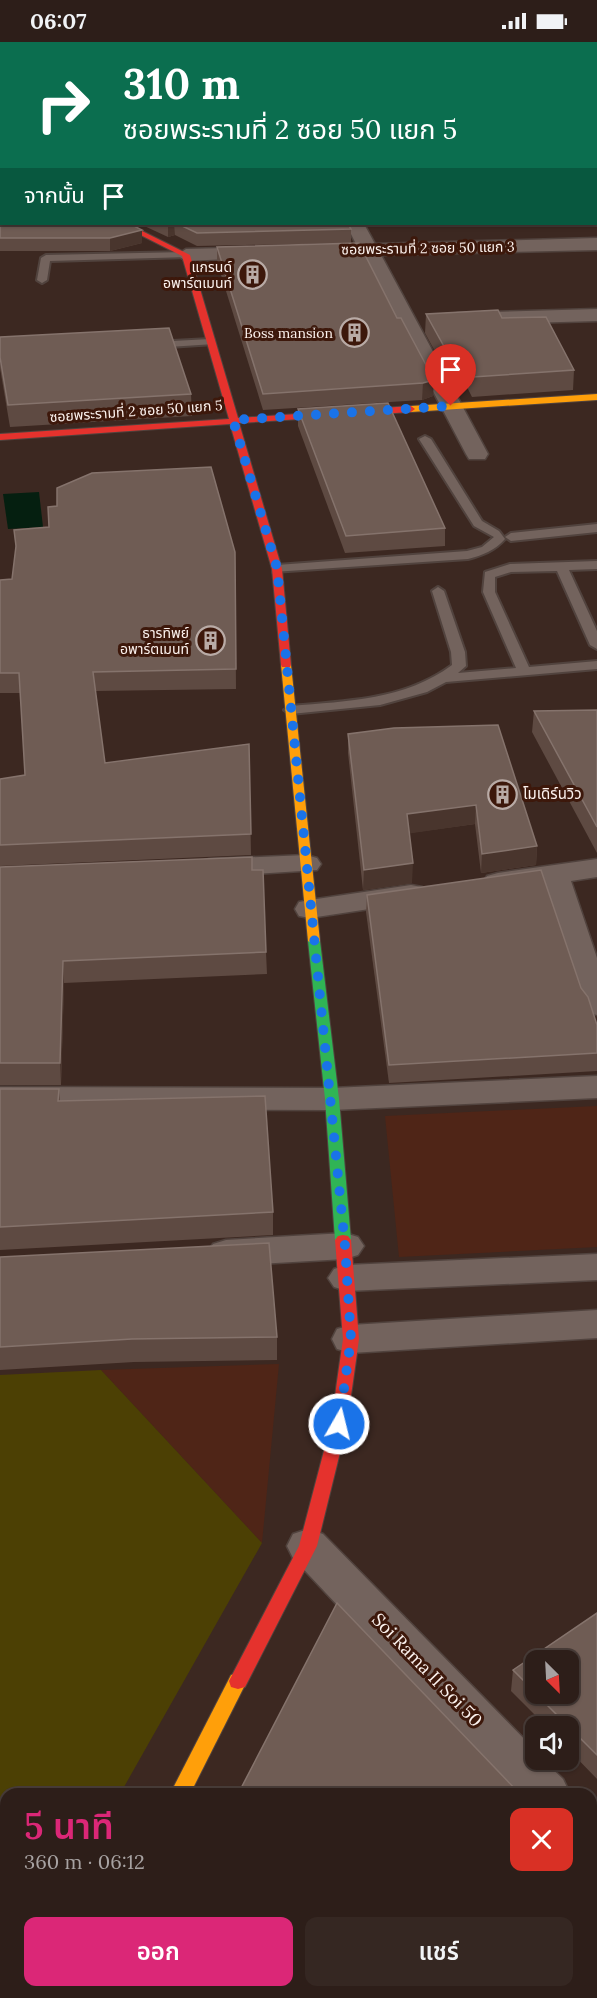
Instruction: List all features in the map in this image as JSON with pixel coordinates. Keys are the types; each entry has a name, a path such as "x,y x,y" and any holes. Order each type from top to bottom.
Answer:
{"street":[{"path":"125,225 186,255 277,568 310,909 332,1099 351,1339 339,1424 308,1546 183,1788"},
{"path":"356,225 477,454"},
{"name":"ซอยพระรามที่ 2 ซอย 50 แยก 3","path":"186,255 597,244"},
{"path":"405,320 597,315"},
{"name":"ซอยพระรามที่ 2 ซอย 50 แยก 5","path":"0,437 597,397"},
{"path":"185,869 306,864"},
{"path":"473,885 597,868"},
{"path":"553,874 597,1005"},
{"path":"310,909 439,890"},
{"path":"0,1098 332,1099 597,1088"},
{"path":"196,1254 346,1262 597,1267"},
{"path":"351,1339 597,1324"},
{"name":"Soi Rama II Soi 50","path":"308,1546 540,1788"}],"lane":[{"path":"42,280 46,258 186,255"},
{"path":"147,345 210,342"},
{"path":"425,439 478,523 502,537"},
{"path":"277,568 468,555 486,550 502,537 597,528"},
{"path":"524,671 489,592 489,575 510,568 597,565"},
{"path":"561,567 597,645"},
{"path":"438,591 458,652 459,666 447,678"},
{"path":"581,610 597,609"},
{"path":"291,710 401,698 447,678 597,665"}],"shaded area":[{"path":"39,492 43,527 8,529 3,494"},
{"path":"597,1106 597,1247 399,1257 385,1116"},
{"path":"279,1364 262,1543 101,1370"},
{"path":"101,1370 262,1543 123,1788 0,1788 0,1375"}],"building":[{"path":"0,225 132,225 142,230 110,238 0,238"},
{"path":"180,225 349,225 351,229 197,233"},
{"path":"359,243 397,318 401,318 434,380 423,383 263,394 217,247"},
{"path":"498,310 502,318 546,317 574,370 473,377 467,365 456,368 426,314"},
{"path":"169,328 191,394 8,405 0,357 0,337"},
{"path":"388,403 445,528 346,536 298,409"},
{"path":"211,467 235,552 236,669 93,672 105,763 249,744 251,834 0,845 0,779 25,775 19,673 0,673 0,580 12,579 16,546 14,530 49,527 48,507 57,506 57,488 92,473"},
{"path":"597,710 597,827 534,711"},
{"path":"498,725 537,846 482,854 476,805 407,814 413,863 364,870 348,734 394,728"},
{"path":"252,857 252,870 263,870 266,952 63,961 60,1063 0,1063 0,867"},
{"path":"541,870 581,988 588,997 597,1025 597,1053 389,1065 367,895"},
{"path":"0,1089 59,1089 58,1101 265,1096 273,1212 0,1227"},
{"path":"269,1243 277,1337 132,1339 0,1347 0,1257"},
{"path":"337,1603 514,1788 241,1788"},
{"path":"597,1613 597,1755 579,1737 579,1716 558,1716 546,1704 579,1704 579,1650 542,1650"},
{"path":"525,1662 525,1682 513,1670"}],"traffic: fast":[{"path":"314,941 332,1099 343,1240"}],"traffic: slow":[{"path":"411,409 597,397"},
{"path":"286,665 314,941"},
{"path":"183,1788 238,1681"}],"traffic: jam":[{"path":"125,225 186,255 277,569 286,665"},
{"path":"0,437 411,409"},
{"path":"238,1681 308,1546 339,1424 351,1339 343,1240"}],"place":[{"name":"แกรนด์ อพาร์ตเมนท์","path":"253,275"},
{"name":"Boss mansion","path":"354,333"},
{"name":"ธารทิพย์ อพาร์ตเมนท์","path":"210,641"},
{"name":"โมเดิร์นวิว","path":"502,794"}],"route":[{"path":"339,1424 351,1339 345,1246 277,568 233,420 451,406"}]}
